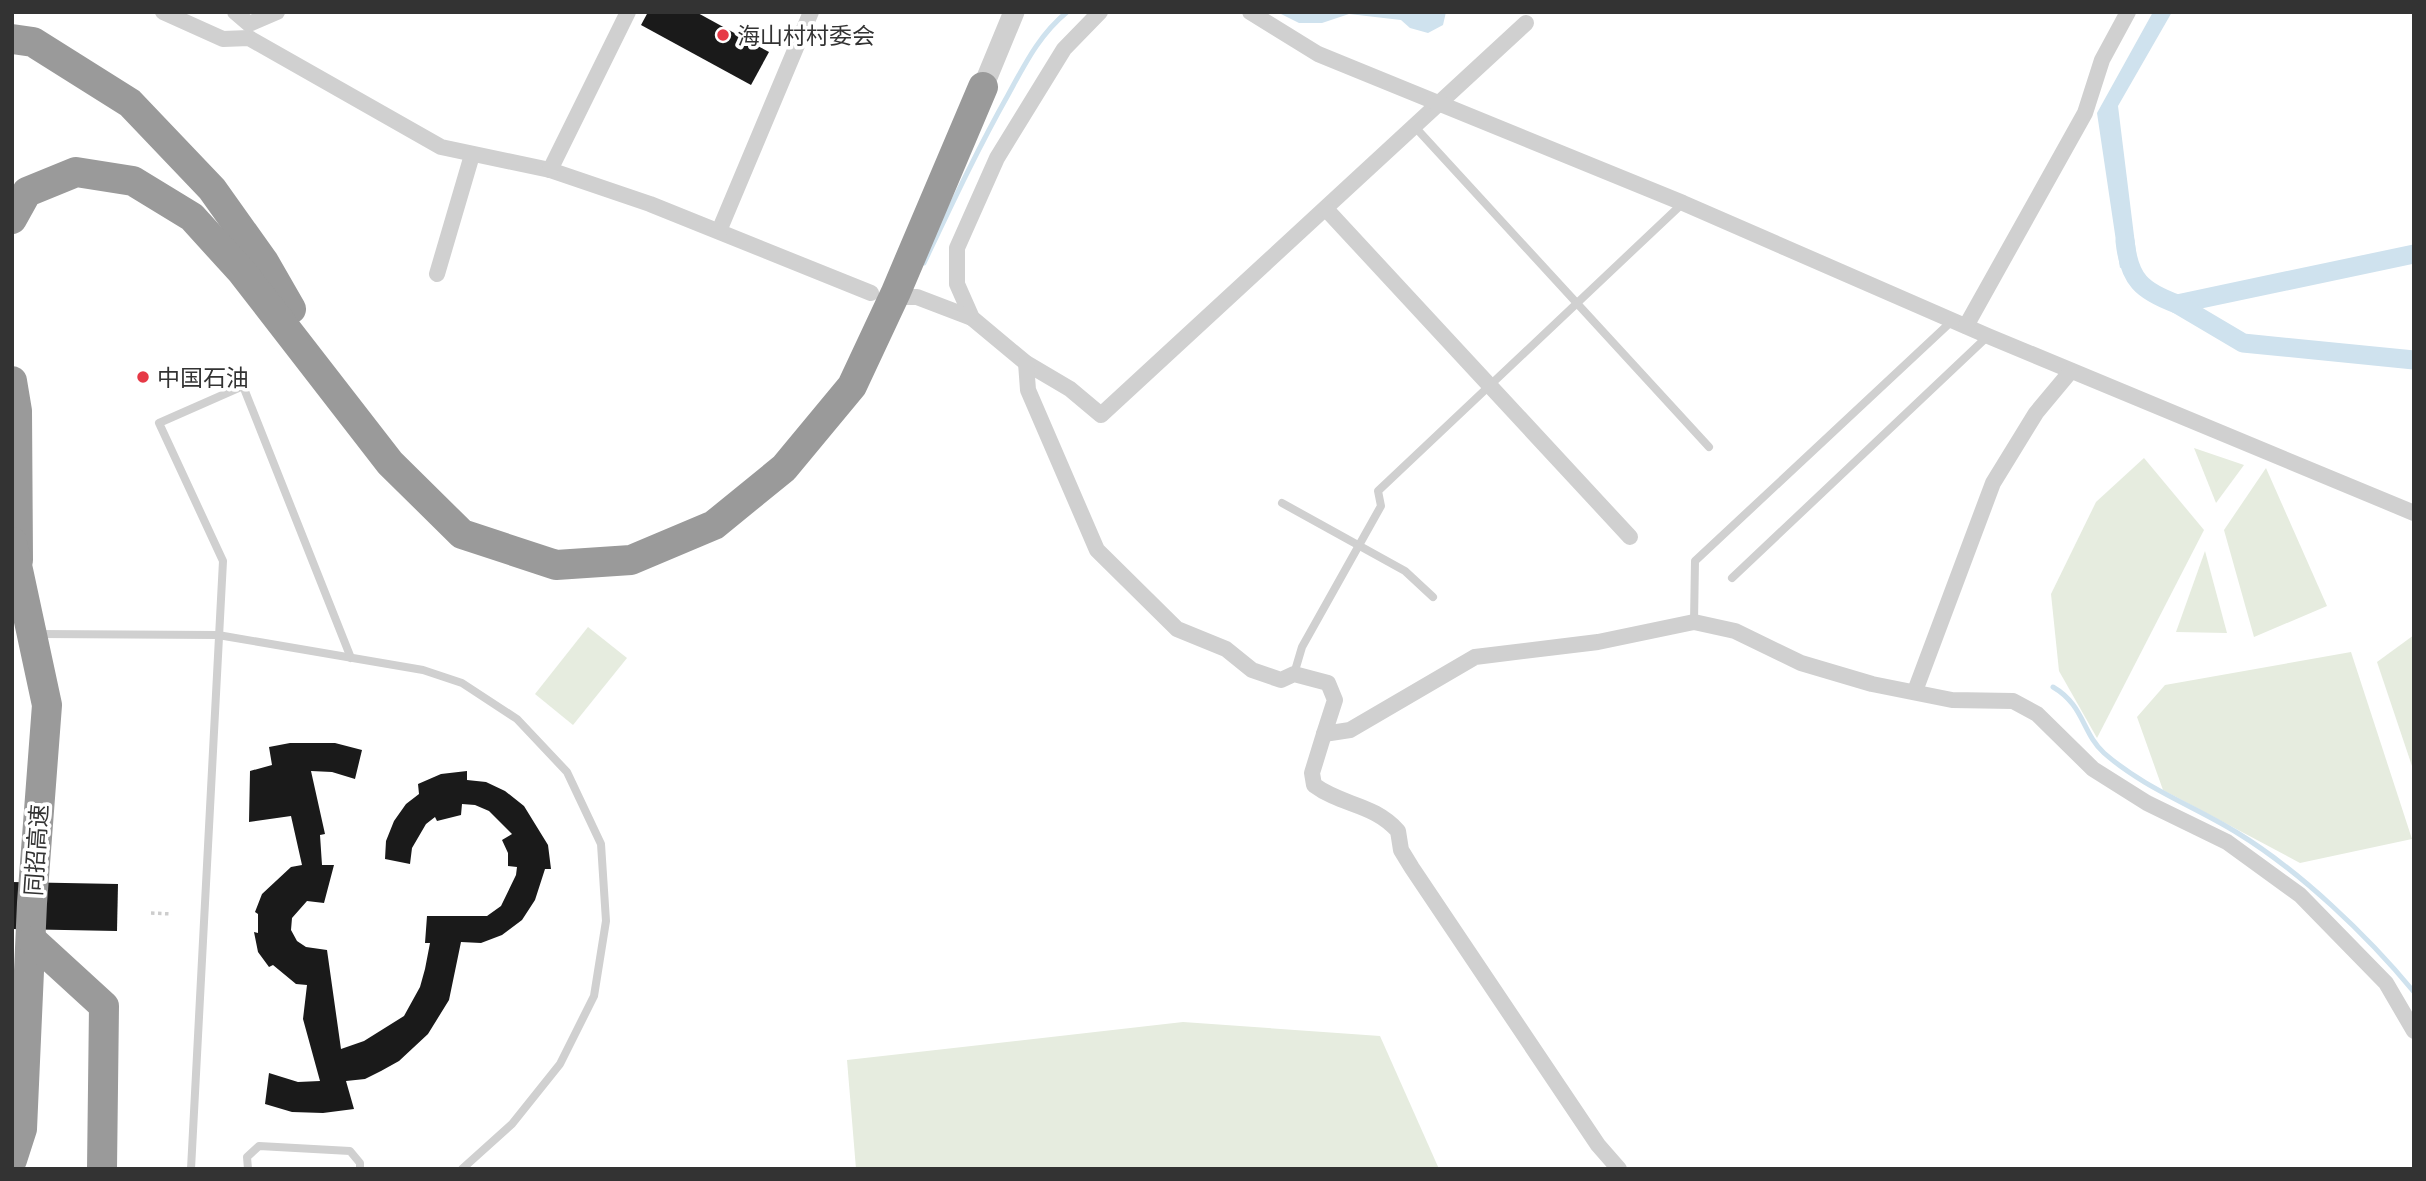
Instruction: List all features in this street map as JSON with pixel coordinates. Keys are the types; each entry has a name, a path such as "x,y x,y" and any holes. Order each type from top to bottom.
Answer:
{"highway":[{"path":"12,39 33,42 130,103 212,189 264,262 352,411"},
{"path":"12,219 27,192 76,172 133,181 192,217 242,272 390,463 462,534 556,565 631,560 714,525 784,468 852,386 896,292 983,87"},
{"name":"同招高速","path":"12,381 17,411 15,553 47,705 32,903 33,941 22,1129 12,1160"},
{"path":"33,941 104,1006 102,1169"}],"street":[{"path":"163,12 223,39 249,31 277,12"},
{"path":"235,12 249,31 441,147 550,170 719,231 871,292"},
{"path":"550,170 628,12"},
{"path":"719,231 811,12"},
{"path":"983,87 1014,12"},
{"path":"972,318 957,284 957,248 997,158 1028,104 1064,49 1100,12"},
{"path":"1250,12 1318,54 1683,203 1988,336 2414,513"},
{"path":"1960,323 2085,113 2102,60 2128,12"},
{"path":"909,297 972,318 1026,363 1070,389 1101,415 1526,23"},
{"path":"437,274 472,155"},
{"path":"1326,209 1630,537"},
{"path":"1026,363 1028,390 1097,550 1177,629 1226,649 1252,670 1281,680 1294,674 1328,683 1335,700 1312,774 1314,785 1326,795 1372,809 1398,831 1401,850 1412,868 1598,1145 1619,1169"},
{"path":"1915,691 1993,483 2036,413 2071,371"},
{"path":"1324,734 1350,730 1475,657 1598,642 1695,622 1735,631 1812,666 1872,684 1952,699 2012,701 2037,714 2093,769 2147,803 2227,842 2300,895 2386,983 2414,1031"}],"lane":[{"path":"1415,127 1709,447"},
{"path":"1294,674 1302,647 1381,506 1378,491 1683,203"},
{"path":"1695,622 1695,561 1960,323"},
{"path":"1732,578 1988,336"},
{"path":"191,1169 223,561 159,423 243,386 351,659"},
{"path":"1282,503 1405,571 1433,597"},
{"path":"34,634 218,635 423,670 462,683 517,719 567,772 601,844 606,921 594,996 560,1064 512,1124 463,1169"},
{"path":"248,1169 247,1157 259,1146 351,1151 360,1163 360,1169"}],"path":[{"path":"151,913 172,914"}],"shaded area":[{"path":"2194,448 2244,465 2216,503"},
{"path":"2144,458 2204,530 2097,738 2059,671 2051,594 2096,502"},
{"path":"2266,468 2327,606 2254,637 2224,530"},
{"path":"2205,551 2227,633 2176,632"},
{"path":"588,627 627,658 573,725 535,694"},
{"path":"2414,635 2414,772 2377,662"},
{"path":"2351,652 2412,839 2300,863 2163,790 2137,717 2165,685"},
{"path":"1183,1022 1380,1036 1439,1169 856,1169 847,1060"}],"water":[{"path":"1277,12 1446,12 1443,25 1428,33 1410,28 1401,20 1349,14 1322,23 1299,23"},
{"path":"2153,12 2172,12 2118,106 2137,260 2120,268 2097,113"}],"building":[{"path":"648,12 696,12 769,52 751,85 641,25"},
{"path":"290,743 335,743 362,750 355,779 332,772 311,771 325,834 320,835 322,865 334,865 324,903 307,901 292,918 291,930 297,941 306,947 327,950 341,1049 364,1041 404,1016 420,987 425,969 430,943 425,943 427,916 487,916 501,906 516,875 517,867 508,866 508,853 502,840 512,834 489,811 475,805 462,804 461,815 437,821 435,817 426,824 412,848 410,864 385,859 386,841 394,821 406,804 419,794 418,784 441,774 467,771 467,780 486,782 505,791 524,806 548,845 551,869 545,869 535,900 522,920 502,935 481,943 461,942 449,1000 428,1034 399,1061 365,1079 346,1081 354,1109 323,1113 292,1112 265,1104 269,1073 298,1082 320,1081 303,1019 307,985 296,984 273,965 269,967 258,952 254,932 258,933 258,914 255,912 262,894 291,867 302,865 291,816 249,822 250,771 272,765 269,747"},
{"path":"12,882 118,884 117,931 12,929"}],"waterway":[{"path":"924,263 1020,72 1033,50 1067,12"},
{"path":"2125,241 2130,265 2139,282 2146,289 2177,304 2414,254"},
{"path":"2177,304 2243,343 2414,360"},
{"path":"2053,687 2071,702 2091,737 2104,753 2135,776 2236,832 2284,865 2354,927 2414,992"}],"place":[{"name":"海山村村委会","path":"723,35"},
{"name":"中国石油","path":"143,377"}]}
